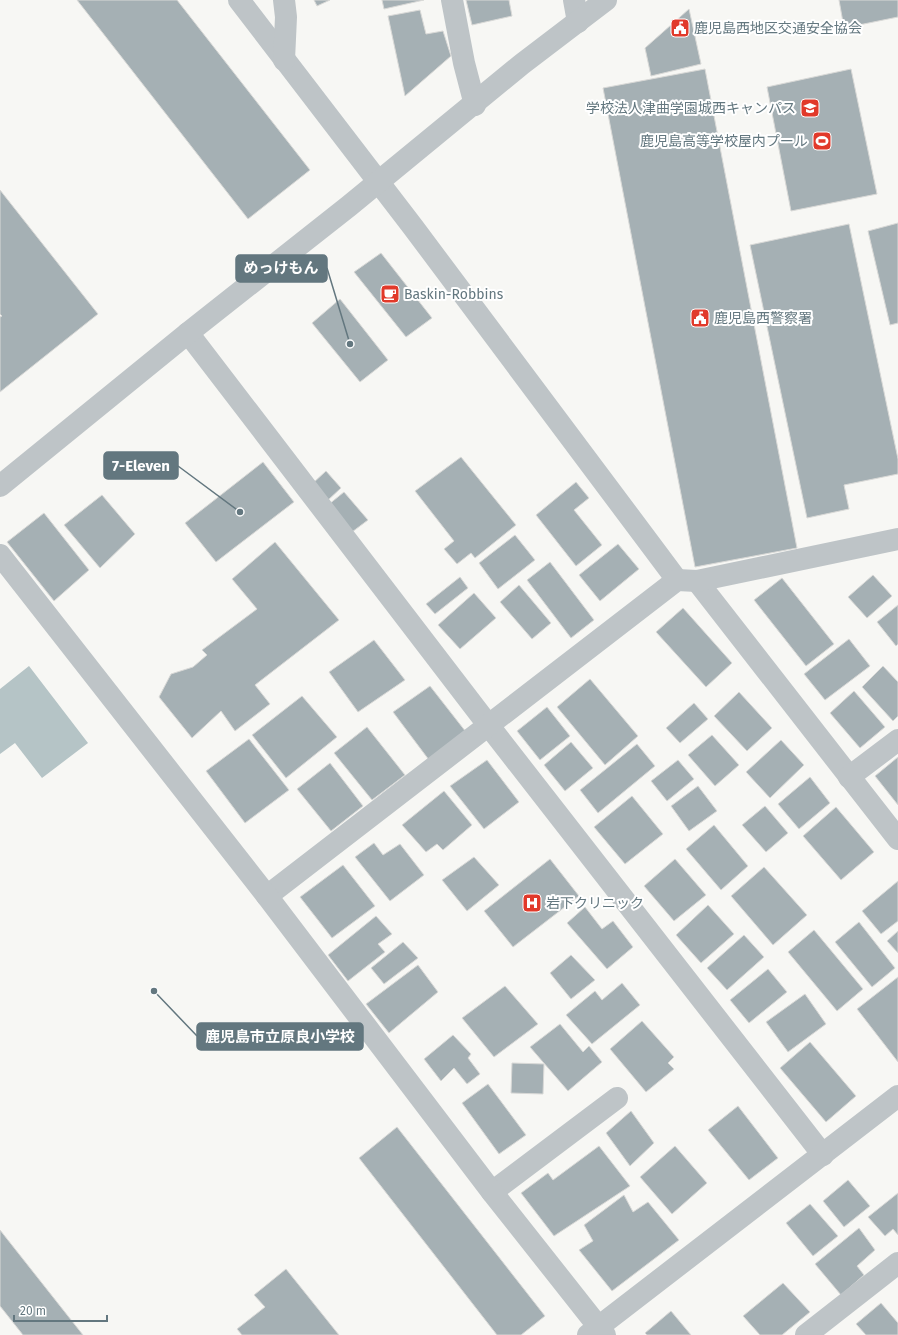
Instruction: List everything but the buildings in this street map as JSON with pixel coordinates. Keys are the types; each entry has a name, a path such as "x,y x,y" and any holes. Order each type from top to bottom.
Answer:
{"street":[{"path":"239,0 687,581 849,777 898,839"},
{"path":"284,0 286,17 284,60"},
{"path":"452,0 464,64 475,104"},
{"path":"574,0 578,22"},
{"path":"0,486 188,333 475,104 522,64 606,0"},
{"path":"188,333 489,726 823,1155"},
{"path":"267,896 489,726 687,581 898,539"},
{"path":"0,555 267,896 597,1332 898,1096"},
{"path":"849,777 898,740"},
{"path":"492,1192 617,1098"},
{"path":"806,1335 898,1263"}],"shaded area":[{"path":"29,666 88,743 42,778 15,743 0,754 0,689"}],"place":[{"name":"鹿児島西地区交通安全協会","path":"680,28"},
{"name":"学校法人津曲学園城西キャンパス","path":"810,108"},
{"name":"鹿児島高等学校屋内プール","path":"822,141"},
{"name":"Baskin-Robbins","path":"390,294"},
{"name":"鹿児島西警察署","path":"700,318"},
{"name":"めっけもん","path":"350,344"},
{"name":"7-Eleven","path":"240,512"},
{"name":"岩下クリニック","path":"532,903"},
{"name":"鹿児島市立原良小学校","path":"154,991"}]}
